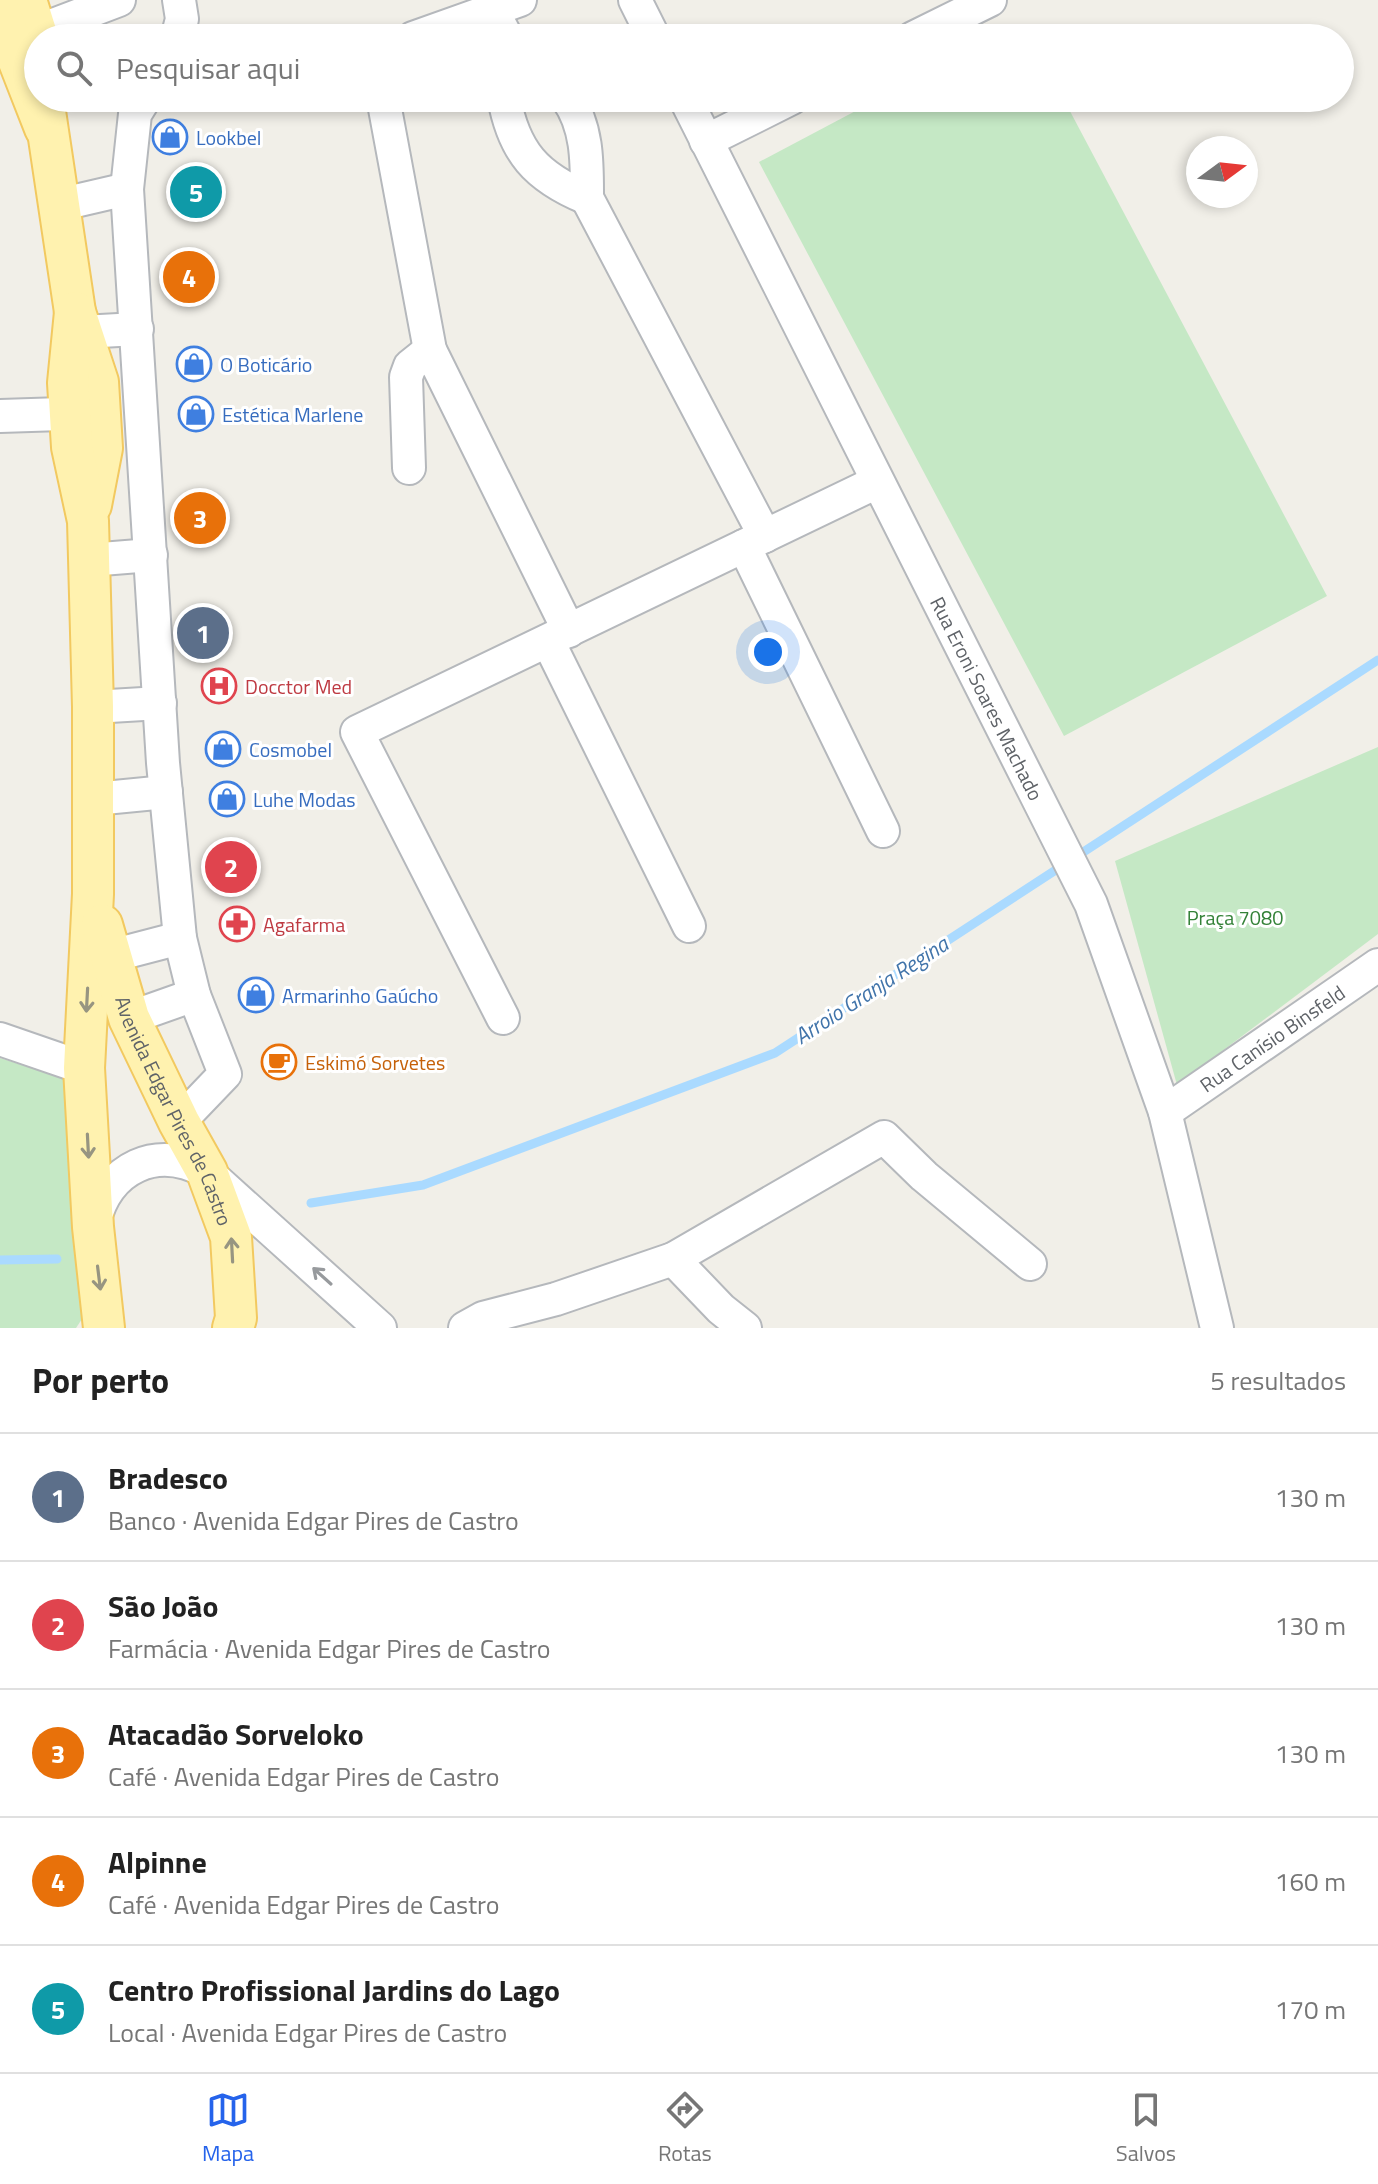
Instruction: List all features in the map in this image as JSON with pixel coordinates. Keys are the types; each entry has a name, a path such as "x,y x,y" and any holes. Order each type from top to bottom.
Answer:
{"main road":[{"name":"Avenida Edgar Pires de Castro","path":"45,115 79,322 68,383 90,421 72,447 89,540 94,799 93,894 84,1068 93,1227 104,1328"},
{"name":"Avenida Edgar Pires de Castro","path":"93,894 129,1018 207,1172 231,1237 236,1318 233,1328"}],"street":[{"path":"33,24 119,0"},
{"path":"179,0 181,24"},
{"path":"635,0 647,24"},
{"path":"941,24 990,0"},
{"path":"472,24 506,16"},
{"path":"136,112 127,189 166,792 180,938 194,995 225,1074 179,1122"},
{"path":"386,112 430,350 689,926"},
{"path":"506,112 509,127 531,164 558,186 587,198"},
{"path":"575,112 587,151 587,198 754,541 883,831"},
{"name":"Rua Eroni Soares Machado","path":"692,112 1091,904 1165,1112 1217,1328"},
{"path":"706,141 764,112"},
{"path":"58,205 127,189"},
{"path":"79,322 137,329"},
{"path":"409,468 406,377 410,366 430,350"},
{"path":"0,416 90,421 143,433"},
{"path":"503,1018 357,732 877,482"},
{"path":"89,540 151,555"},
{"path":"93,707 160,703"},
{"path":"94,799 166,792"},
{"path":"111,956 180,938"},
{"name":"Rua Canísio Binsfeld","path":"1165,1112 1378,965"},
{"path":"129,1018 194,995"},
{"path":"0,1039 84,1068"},
{"path":"465,1328 483,1318 556,1299 673,1259 884,1137 924,1176 1030,1264"},
{"path":"93,1227 98,1206 110,1185 126,1171 147,1162 170,1159 193,1164 207,1172 380,1328"},
{"path":"673,1259 721,1309 745,1328"},
{"path":"529,1328 556,1299"}],"green space":[{"path":"854,112 1070,112 1327,596 1064,736 759,162"},
{"name":"Praça 7080","path":"1378,747 1378,934 1177,1085 1115,861"},
{"path":"0,1058 75,1082 94,1301 76,1328 0,1328"}],"waterway":[{"name":"Arroio Granja Regina","path":"311,1203 423,1185 775,1053 1378,660"},
{"name":"Arroio Granja Regina","path":"0,1260 57,1259"}],"place":[{"name":"Lookbel","path":"170,137"},
{"name":"Centro Profissional Jardins do Lago","path":"196,192"},
{"name":"Alpinne","path":"189,277"},
{"name":"O Boticário","path":"194,364"},
{"name":"Estética Marlene","path":"196,414"},
{"name":"Atacadão Sorveloko","path":"200,518"},
{"name":"Bradesco","path":"203,633"},
{"name":"Docctor Med","path":"219,686"},
{"name":"Cosmobel","path":"223,749"},
{"name":"Luhe Modas","path":"227,799"},
{"name":"São João","path":"231,867"},
{"name":"Agafarma","path":"237,924"},
{"name":"Armarinho Gaúcho","path":"256,995"},
{"name":"Eskimó Sorvetes","path":"279,1062"}]}
